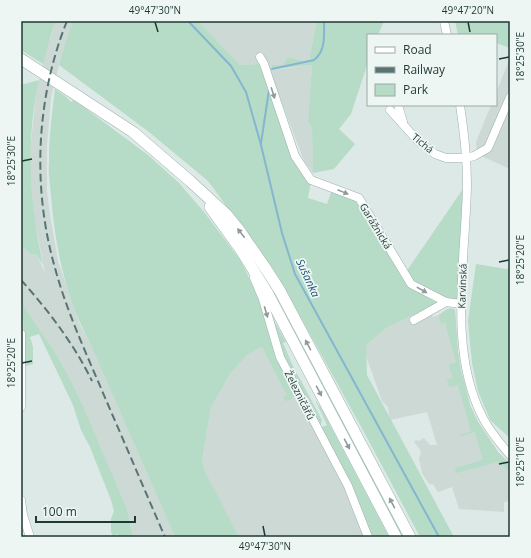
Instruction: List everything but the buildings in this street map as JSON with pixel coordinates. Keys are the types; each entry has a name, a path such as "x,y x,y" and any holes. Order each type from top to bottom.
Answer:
{"main road":[{"path":"21,59 133,132 226,214 251,246 280,291 410,537"},
{"path":"190,181 241,250 268,294 396,537"}],"street":[{"path":"444,21 447,34"},
{"name":"Garážnická","path":"260,57 264,64 294,156 311,180 359,198 411,284 446,302 461,304"},
{"path":"466,158 474,156 488,148 510,97"},
{"path":"398,106 403,125"},
{"name":"Karvinská","path":"460,106 466,158 461,304 462,342 473,394 483,418 497,440 510,455"},
{"name":"Tichá","path":"390,110 418,141 435,154 446,158 466,158"},
{"name":"Železničářů","path":"241,250 263,299 280,357 348,486 368,537"},
{"path":"414,320 446,302"},
{"path":"21,334 21,406"},
{"path":"21,500 23,515 30,537"}],"shaded area":[{"path":"56,21 73,21 67,37 51,97 47,144 47,191 58,261 80,325 89,341 175,537 133,537 127,509 84,408 67,373 53,349 24,307 21,300 21,245 30,254 37,255 45,273 34,217 30,166 31,143 36,94 44,59"},
{"path":"198,21 316,22 309,62 287,57 285,65 272,66 272,70 312,65 308,122 312,128 313,173 304,161 272,77 265,78 259,64 240,65"},
{"path":"510,58 510,169 477,153 476,142 491,106 497,106 497,90"},
{"path":"429,307 433,317 453,309 455,310 458,352 470,405 478,422 498,452 509,463 510,501 504,502 504,512 459,509 452,487 438,492 433,484 429,484 422,473 419,459 421,451 414,442 424,438 430,445 437,445 427,412 390,420 388,407 382,401 366,356 366,345 386,328"},
{"path":"277,339 370,537 234,537 200,474 211,407 230,374 247,355"}],"green space":[{"path":"21,21 56,21 43,64 21,50"},
{"path":"73,21 198,21 240,65 259,64 277,111 311,181 308,198 327,204 332,190 354,199 373,227 408,286 437,303 386,328 366,345 367,375 454,537 420,537 279,278 208,181 149,132 59,65"},
{"path":"308,21 384,21 378,34 367,34 367,65 351,114 339,129 355,144 334,169 313,173 312,128 308,122 312,65 272,69 272,65 284,65 287,57 309,62 316,23"},
{"path":"455,21 510,21 510,48 497,43 497,34 458,34"},
{"path":"39,80 32,127 31,173 35,220 43,265 37,255 30,254 21,245 21,85"},
{"path":"55,89 71,102 74,100 148,155 179,183 204,212 241,261 261,303 294,390 293,396 290,400 286,401 283,398 287,395 262,347 247,355 230,374 211,407 202,461 204,470 239,537 175,537 81,324 67,288 55,233 49,166 50,135"},
{"path":"463,189 459,301 448,300 413,282 406,272"},
{"path":"476,264 507,269 510,267 510,438 490,420 478,391 472,363 468,321"},
{"path":"21,300 67,373 84,408 127,509 133,537 119,537 117,534 113,536 111,532 111,519 114,511 111,500 90,447 81,430 73,405 39,334 30,337 33,347 33,364 26,366 24,359 23,309"},
{"path":"451,308 455,310 458,352 470,405 478,422 498,452 509,463 509,472 498,462 456,473 455,468 483,460 475,432 460,436 471,431 458,385 449,387 447,379 453,378 449,365 456,362 445,322 441,324 439,315"},
{"path":"271,315 286,342 283,343 293,366 322,420 321,424 318,425 282,356"},
{"path":"301,339 405,537 400,537 297,341"},
{"path":"315,400 321,408 389,537 370,537 320,428 327,425"}],"waterway":[{"name":"Sušanka","path":"188,21 231,66 246,92 261,145 282,233 295,274 439,537"},
{"path":"272,69 314,60 321,52 324,37 324,21"},
{"path":"261,143 269,90"}],"railway":[{"path":"67,21 57,50 49,81 41,143 43,206 48,238 60,285 72,318 165,537"},
{"path":"21,280 60,328 85,367 92,381"}]}
